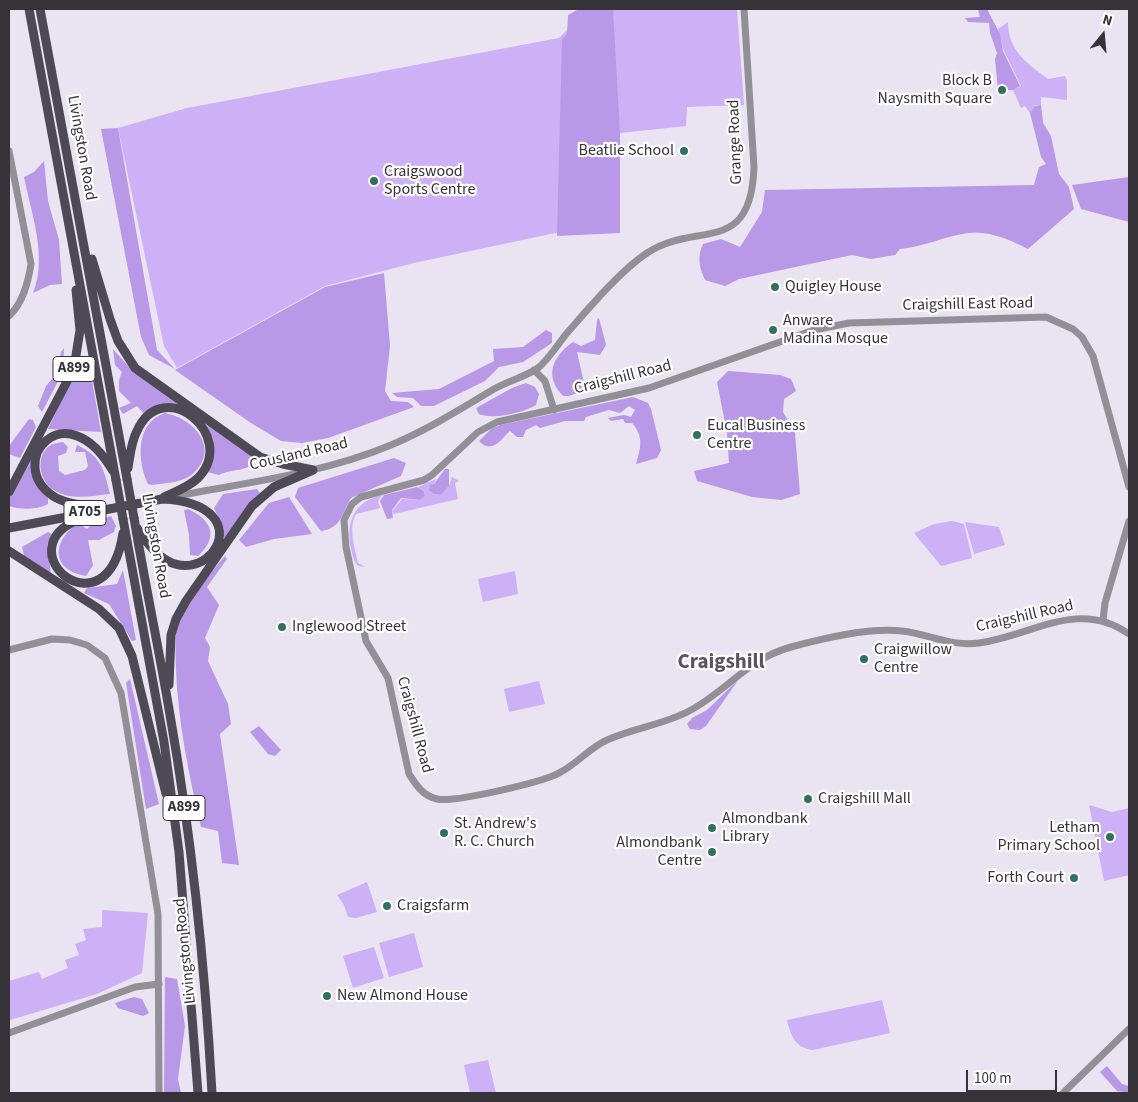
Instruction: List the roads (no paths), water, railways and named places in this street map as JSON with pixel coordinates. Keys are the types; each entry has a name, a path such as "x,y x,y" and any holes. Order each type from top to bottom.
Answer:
{"main road":[{"name":"Livingston Road","path":"29,9 164,742 188,956 198,1093"},
{"name":"Livingston Road","path":"40,9 170,715 190,846 208,1021 212,1093"},
{"name":"A899","path":"78,216 118,341 135,368 260,457 313,470"},
{"name":"A899","path":"9,492 77,358 80,330 69,231"},
{"name":"A899","path":"127,477 137,429 147,417 155,410 165,408 175,408 187,412 206,434 210,449 208,460 198,478 162,498"},
{"path":"106,509 61,500 50,493 35,468 36,453 43,442 53,435 66,433 82,436 100,451 116,477"},
{"name":"A899","path":"170,715 169,660 171,635 176,619 252,506 274,487 313,470"},
{"name":"A899","path":"135,522 153,550 165,558 187,566 207,559 219,540 219,528 215,518 197,504 162,498"},
{"name":"Cousland Road","path":"9,528 162,498"},
{"path":"106,509 66,524 61,529 53,545 52,554 55,568 59,573 80,583 100,578 114,564 119,552 124,523"},
{"name":"A899","path":"9,552 98,608 111,620 126,639 139,678 159,768 174,820"}],"street":[{"name":"Grange Road","path":"534,370 583,315 627,270 647,253 673,241 714,234 727,228 741,217 753,187 754,167 744,9"},
{"path":"9,151 31,264 28,282 18,304 9,316"},
{"name":"Craigshill East Road","path":"784,340 835,324 849,322 1046,317 1073,329 1089,346 1113,424 1129,486"},
{"name":"Craigshill Road","path":"784,340 668,382 487,426 424,480 361,497 348,510 344,520 346,547 366,641 388,678 410,774 417,787 437,799 461,798 557,775 606,740 688,712 707,701 748,666 774,652 791,647 867,631 888,630 904,631 952,643 981,643 1074,618 1103,620"},
{"path":"534,370 550,391 554,410"},
{"name":"Cousland Road","path":"162,498 313,470 392,444 534,370"},
{"path":"1129,521 1107,596 1103,620 1129,634"},
{"path":"9,650 52,639 70,640 87,645 105,658 121,692 158,914 159,1093"},
{"path":"9,1033 135,987 159,984"},
{"path":"1063,1093 1129,1029"}],"place":[{"name":"Block B Naysmith Square","path":"1002,90"},
{"name":"Beatlie School","path":"684,151"},
{"name":"Craigswood Sports Centre","path":"374,181"},
{"name":"Quigley House","path":"775,287"},
{"name":"Anware Madina Mosque","path":"773,330"},
{"name":"Eucal Business Centre","path":"697,435"},
{"name":"Inglewood Street","path":"282,627"},
{"name":"Craigwillow Centre","path":"864,659"},
{"name":"Craigshill Mall","path":"808,799"},
{"name":"Almondbank Library","path":"712,828"},
{"name":"St. Andrew's R. C. Church","path":"444,833"},
{"name":"Letham Primary School","path":"1110,837"},
{"name":"Almondbank Centre","path":"712,852"},
{"name":"Forth Court","path":"1074,878"},
{"name":"Craigsfarm","path":"387,906"},
{"name":"New Almond House","path":"327,996"}],"district":[{"name":"Craigshill","path":"721,663"}]}
